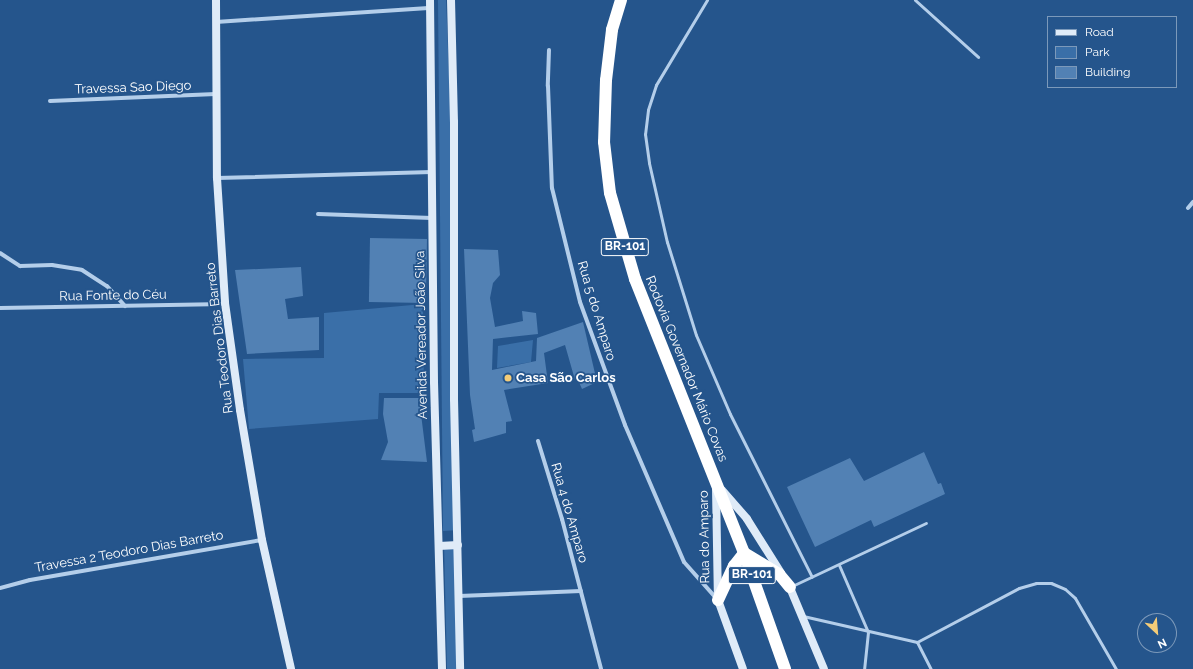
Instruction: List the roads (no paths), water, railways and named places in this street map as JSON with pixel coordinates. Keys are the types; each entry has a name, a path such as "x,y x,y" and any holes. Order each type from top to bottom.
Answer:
{"highway":[{"name":"Rodovia Governador Mário Covas","path":"621,0 612,30 606,80 604,142 607,178 634,279 744,552 786,669"},
{"path":"718,600 731,571 744,552 779,574 790,587"}],"street":[{"name":"Rua Teodoro Dias Barreto","path":"216,0 217,178 226,304 240,410 262,540 291,669"},
{"path":"451,0 460,669"},
{"path":"216,22 430,4"},
{"name":"Avenida Vereador João Silva","path":"430,4 433,172 432,218 442,669"},
{"name":"Rua 5 do Amparo","path":"549,50 548,94 552,188 580,302 625,425 684,562 718,600"},
{"name":"Travessa Sao Diego","path":"50,101 216,94"},
{"path":"217,178 433,172"},
{"path":"1188,208 1193,202"},
{"path":"318,214 432,218"},
{"path":"0,253 20,266 52,265 82,270 98,279 125,306"},
{"name":"Rua Fonte do Céu","path":"0,308 226,304"},
{"name":"Rua 4 do Amparo","path":"538,440 581,590 601,669"},
{"name":"Rua do Amparo","path":"715,482 747,519 790,587 824,669"},
{"name":"Rua do Amparo","path":"715,482 718,600 743,669"},
{"name":"Travessa 2 Teodoro Dias Barreto","path":"0,588 37,578 262,540"},
{"path":"439,546 458,545"},
{"path":"459,596 581,590"}],"lane":[{"path":"707,0 656,85 645,134 649,163 667,242 696,335 730,414 812,577"},
{"path":"915,0 978,57"},
{"path":"790,587 926,523"},
{"path":"839,565 868,632 864,669"},
{"path":"803,616 917,642 1019,588 1036,583 1052,583 1065,589 1075,598 1116,669"},
{"path":"917,642 931,669"}],"place":[{"name":"Casa São Carlos","path":"508,378"}]}
